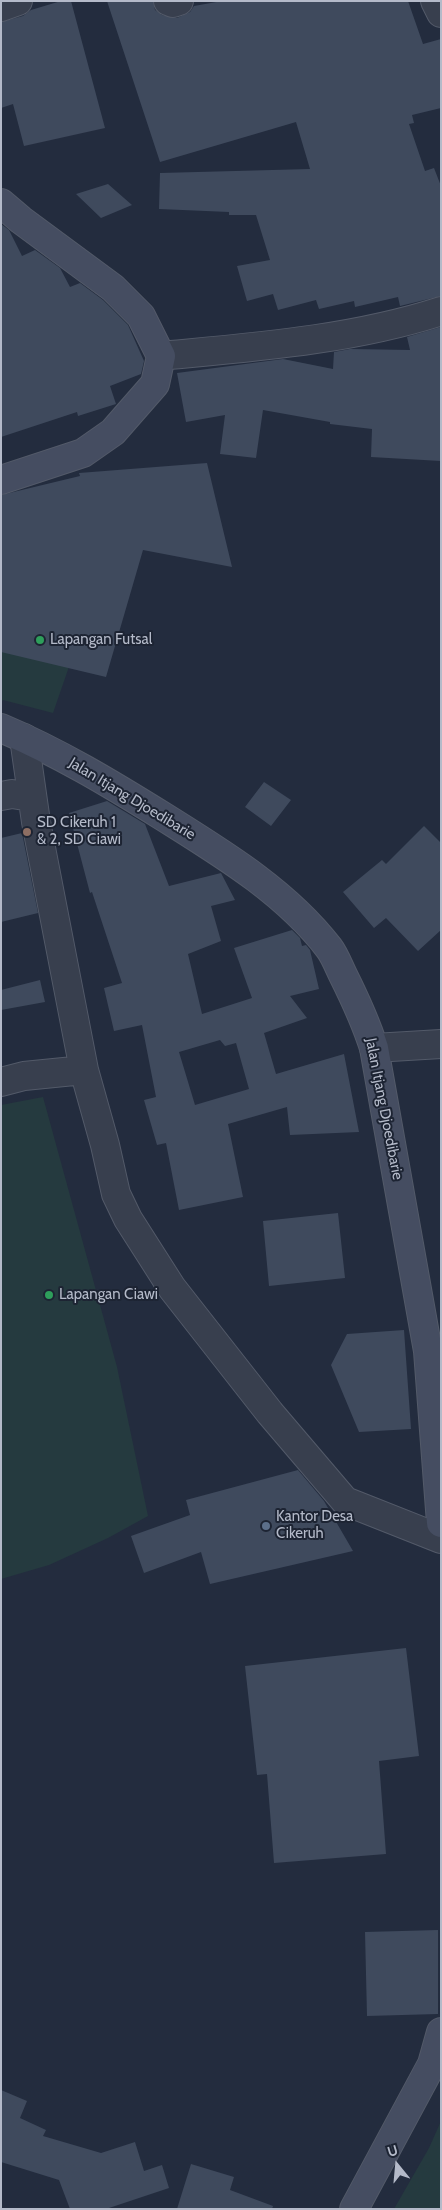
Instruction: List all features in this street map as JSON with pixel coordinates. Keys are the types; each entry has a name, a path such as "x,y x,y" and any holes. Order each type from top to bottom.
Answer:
{"main road":[{"path":"1,203 113,288 141,316 161,356 155,384 113,432 83,453 1,480"},
{"name":"Jalan Itjang Djoedibarie","path":"13,733 120,788 208,844 255,877 300,915 330,950 366,1023 374,1048 428,1351 441,1523"},
{"path":"354,2209 432,2064 441,2032"}],"street":[{"path":"1,8 18,1"},
{"path":"168,1 173,3 179,1"},
{"path":"435,1 441,13"},
{"path":"161,356 290,343 398,325 441,311"},
{"path":"13,733 31,796 84,1070 105,1145 116,1194 133,1228 172,1288 270,1413 345,1500 441,1538"},
{"path":"1,796 12,794 31,796"},
{"path":"374,1048 441,1044"},
{"path":"1,1082 24,1076 84,1070"}],"green space":[{"name":"Lapangan Futsal","path":"1,552 99,580 53,713 3,700 1,702"},
{"name":"Lapangan Ciawi","path":"43,1097 117,1367 148,1516 108,1538 49,1565 1,1579 1,1105"},
{"path":"441,2121 441,2209 394,2209 429,2148"}],"building":[{"path":"61,1 71,1 105,128 24,146 13,104 1,108 1,22 23,16 31,10"},
{"path":"107,1 153,1 155,10 162,15 177,18 190,12 194,6 222,1 408,1 423,44 441,39 441,108 412,115 414,123 409,124 425,171 434,168 441,186 441,296 400,306 398,297 355,307 354,301 319,309 316,300 278,310 273,294 247,301 237,266 270,260 256,215 229,215 229,212 159,209 160,173 310,169 296,122 160,162"},
{"path":"108,184 132,205 101,218 76,194"},
{"path":"1,224 9,230 22,256 35,250 60,268 70,287 80,283 103,300 128,325 144,361 141,374 110,386 116,404 78,416 77,412 1,437"},
{"path":"441,327 441,461 371,457 372,429 330,424 330,422 263,410 256,458 220,454 225,415 186,422 177,373 283,359 333,369 334,352 350,349 410,350 407,337"},
{"path":"207,463 232,567 143,550 106,677 1,652 1,495 80,476 79,473"},
{"path":"264,782 291,800 271,826 245,807"},
{"path":"107,801 145,824 169,886 221,873 235,900 211,906 221,941 188,954 202,1014 252,998 234,948 292,930 300,938 302,946 306,945 310,950 319,989 290,996 307,1018 264,1033 276,1074 344,1054 359,1132 290,1135 287,1107 228,1124 243,1197 179,1210 166,1143 157,1145 144,1100 156,1097 142,1025 114,1031 104,988 122,983 92,892 90,893 69,813","holes":["220,1040 225,1046 236,1043 249,1089 195,1105 179,1052"]},
{"path":"424,826 441,843 441,930 418,951 386,918 374,928 343,892 382,860 386,864"},
{"path":"22,833 38,913 1,922 1,838"},
{"path":"40,980 45,1002 1,1010 1,990"},
{"path":"338,1213 345,1278 269,1286 263,1221"},
{"path":"404,1330 411,1429 359,1432 331,1365 347,1334"},
{"name":"Kantor Desa Cikeruh","path":"298,1470 324,1501 353,1551 210,1584 201,1552 144,1573 131,1536 190,1515 186,1500"},
{"path":"406,1648 419,1756 379,1761 386,1854 274,1863 267,1774 257,1775 245,1666"},
{"path":"438,1930 438,2014 367,2016 365,1932"},
{"path":"1,2090 27,2101 20,2118 46,2130 43,2136 101,2153 135,2142 144,2171 162,2165 169,2188 106,2209 70,2209 59,2180 1,2162"},
{"path":"191,2164 234,2177 230,2190 273,2206 272,2209 177,2209"}],"place":[{"name":"Lapangan Futsal","path":"40,640"},
{"name":"SD Cikeruh 1 & 2, SD Ciawi","path":"27,832"},
{"name":"Lapangan Ciawi","path":"49,1295"},
{"name":"Kantor Desa Cikeruh","path":"266,1526"}]}
